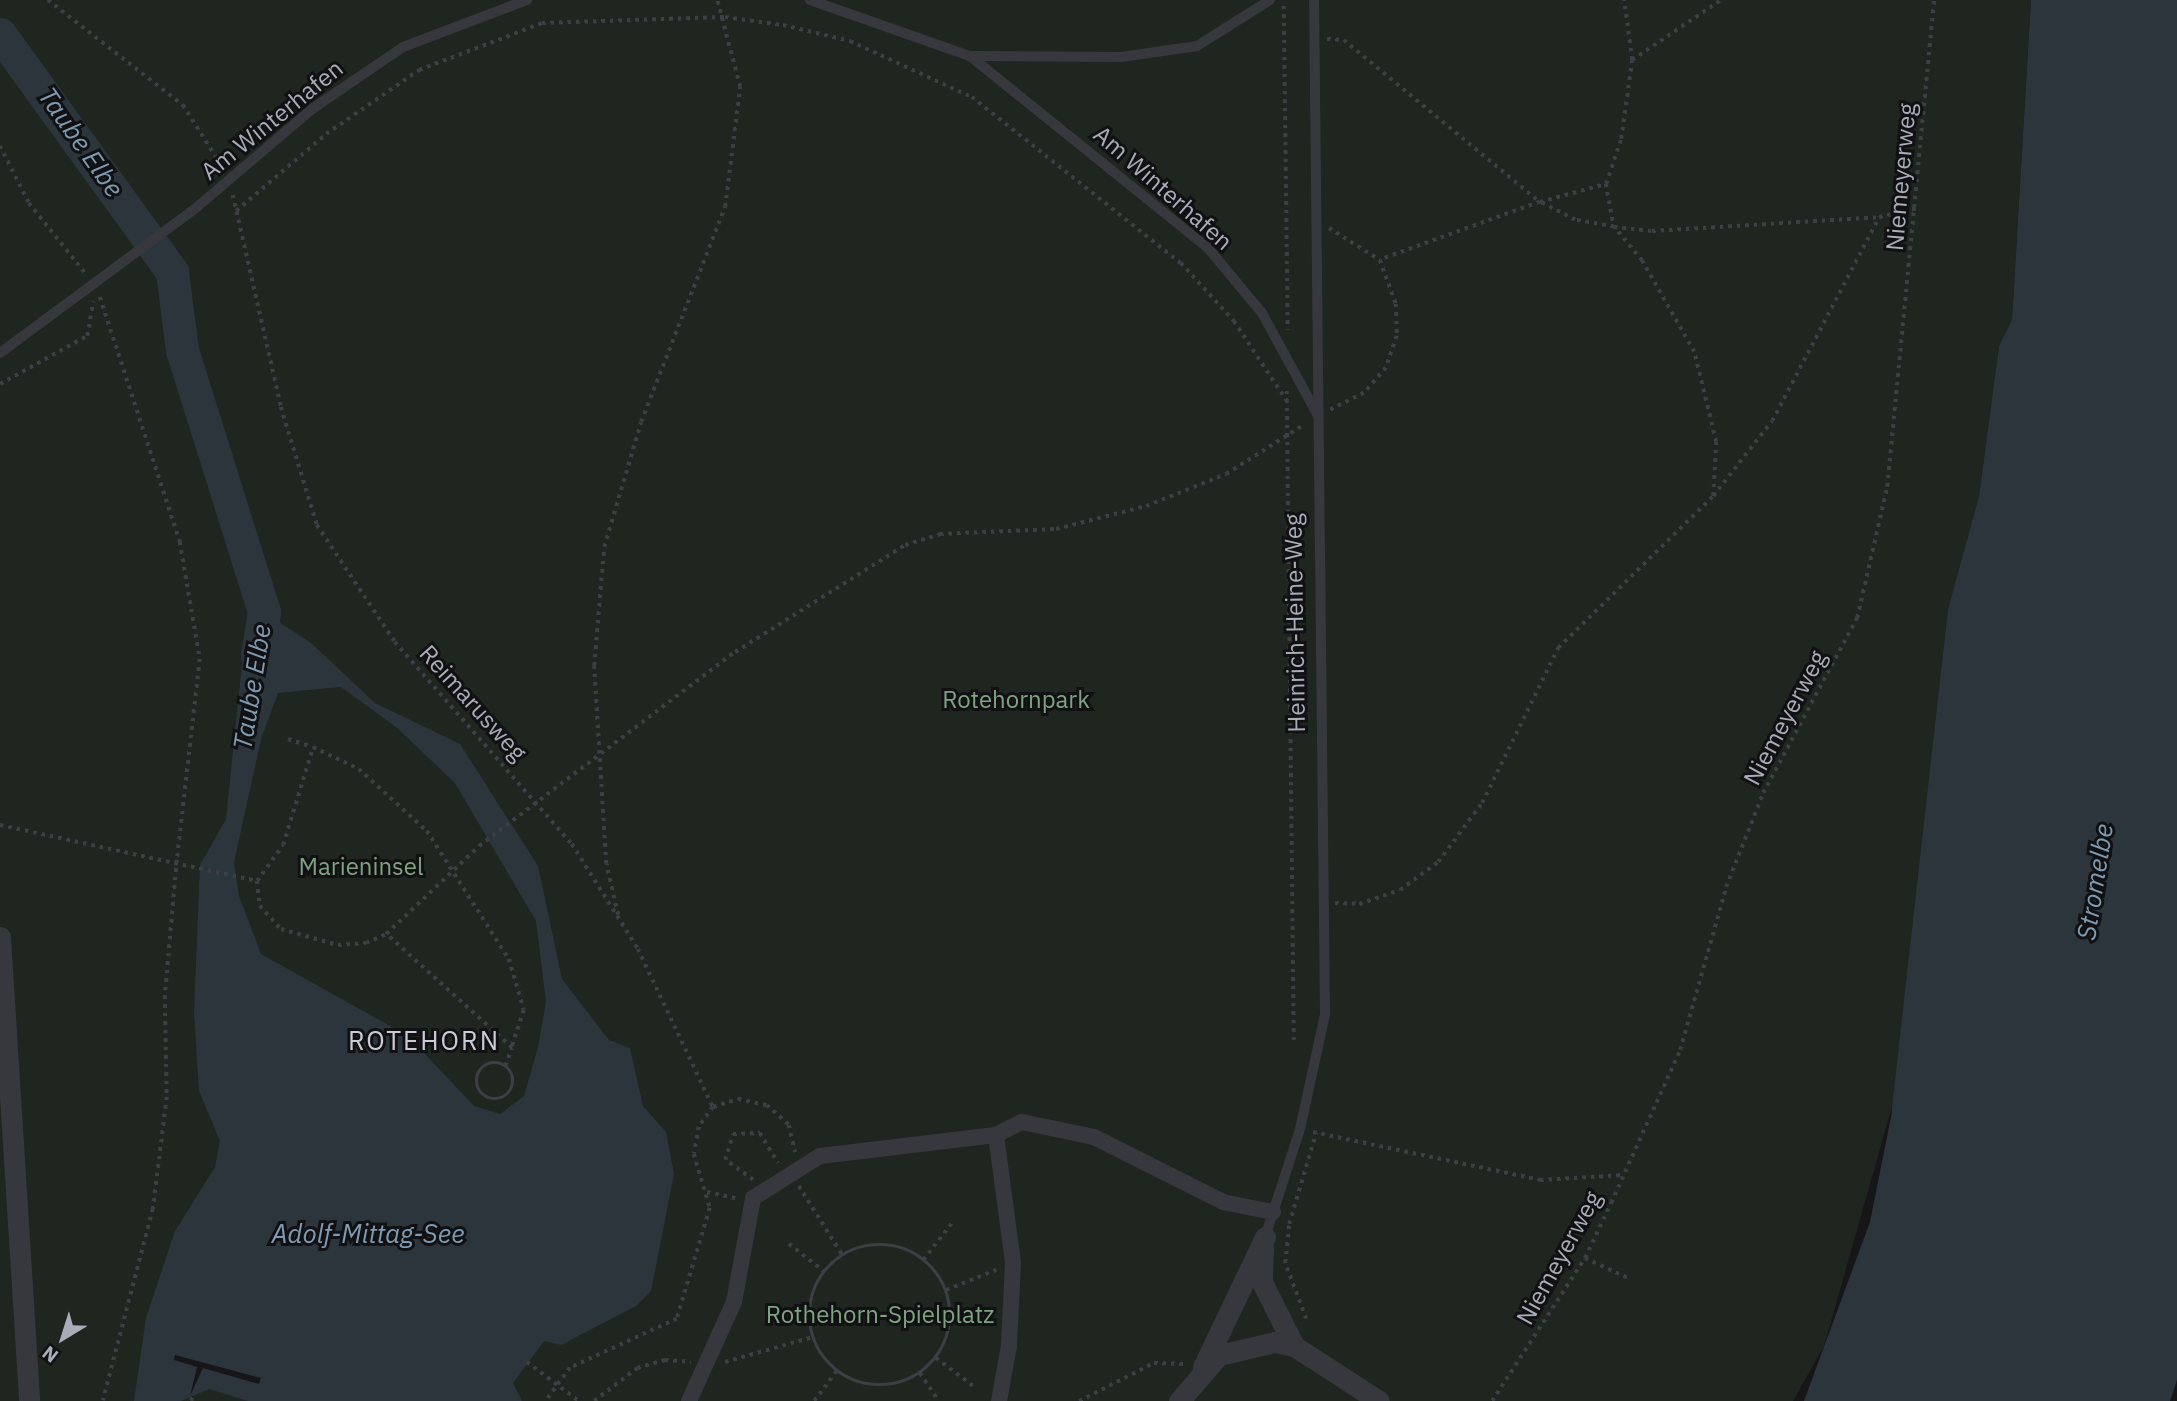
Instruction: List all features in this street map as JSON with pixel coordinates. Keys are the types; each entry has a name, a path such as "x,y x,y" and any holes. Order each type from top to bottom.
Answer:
{"street":[{"path":"0,937 29,1401"},
{"path":"689,1401 707,1367 734,1302 753,1199 777,1186 789,1170 855,1148 996,1135 1022,1122 1094,1137 1223,1202 1273,1212"},
{"path":"996,1135 1013,1263 1009,1346 999,1401"},
{"name":"Heinrich-Heine-Weg","path":"1265,1237 1262,1282 1294,1346"},
{"name":"Heinrich-Heine-Weg","path":"1202,1369 1265,1237"},
{"path":"1179,1401 1202,1369 1230,1348 1251,1343 1294,1346 1379,1401"}],"lane":[{"name":"Am Winterhafen","path":"96,285 197,207 312,109 403,47 527,0"},
{"name":"Am Winterhafen","path":"810,0 970,56 1121,57 1197,46 1270,0"},
{"name":"Heinrich-Heine-Weg","path":"1265,1237 1300,1129 1325,1014 1326,903 1314,0"},
{"name":"Am Winterhafen","path":"970,56 1208,248 1262,313 1318,417"},
{"path":"0,353 96,285"}],"path":[{"name":"Reimarusweg","path":"48,0 183,105 230,180 281,407 317,525 395,642 539,802 619,920 713,1107"},
{"path":"619,920 607,864 593,666 604,547 641,422 725,207 740,87 725,17 717,0"},
{"name":"Heinrich-Heine-Weg","path":"1284,0 1288,359 1286,436 1294,1040"},
{"path":"1624,0 1632,60 1621,139 1605,184 1614,227 1642,261 1694,352 1716,442 1713,496"},
{"path":"1632,60 1721,0"},
{"name":"Niemeyerweg","path":"1492,1401 1585,1258 1624,1175 1680,1050 1726,887 1763,793 1830,673 1864,594 1887,487 1918,208 1934,0"},
{"path":"236,211 326,134 419,70 542,23 725,17 850,41 972,97 1181,263 1234,321 1287,401"},
{"path":"1313,38 1344,40 1540,202 1574,220 1652,231 1879,216 1918,208"},
{"path":"0,146 29,203 96,285 144,423 193,597 200,659 177,860 166,996 167,1097 153,1209 103,1401"},
{"path":"1380,260 1540,202 1605,184"},
{"path":"1326,903 1359,904 1400,890 1438,862 1482,803 1558,648 1713,496 1772,421 1879,216"},
{"path":"313,747 283,845 257,881 261,906 293,935 350,946 386,934 453,867 735,652 905,545 940,534 1056,529 1146,506 1226,474 1318,417 1364,393 1386,368 1397,336 1396,304 1380,260 1317,225"},
{"path":"0,384 88,336 96,285"},
{"path":"288,738 313,747 390,792 453,867 521,989 522,1026 505,1066 513,1082 508,1094 494,1100 481,1094 481,1069 505,1066"},
{"path":"0,825 177,860 242,880 257,881"},
{"path":"386,934 512,1048"},
{"path":"546,1401 570,1368 675,1321 709,1213 707,1192 694,1146 713,1107 746,1100 778,1113 794,1136 789,1170 843,1256"},
{"path":"751,1176 727,1163 730,1137 757,1131 768,1142 770,1158"},
{"path":"1306,1319 1285,1263 1289,1224 1317,1133 1540,1180 1624,1175"},
{"path":"707,1192 726,1196"},
{"path":"923,1260 951,1224"},
{"path":"789,1244 825,1272"},
{"path":"882,1245 923,1260 946,1290 948,1335 936,1358 920,1373 878,1385 837,1371 813,1336 809,1314 825,1272 843,1256 882,1245"},
{"path":"1585,1258 1628,1278"},
{"path":"946,1290 1013,1263"},
{"path":"594,1401 629,1372 658,1361 707,1367 813,1336"},
{"path":"936,1358 976,1388"},
{"path":"1079,1401 1154,1363 1178,1359"},
{"path":"529,1363 579,1401"},
{"path":"814,1401 837,1371"},
{"path":"920,1373 939,1401"}],"green space":[{"name":"Rotehornpark","path":"0,0 2031,0 2012,320 1999,346 1979,496 1948,609 1895,1096 1824,1346 1793,1401 0,1401"}],"water":[{"name":"Stromelbe","path":"2031,0 2177,0 2177,1380 2170,1401 1804,1401 1870,1222 1891,1117 1948,609 1979,496 1999,346 2012,320"},
{"name":"Adolf-Mittag-See","path":"264,612 311,643 375,703 460,744 538,866 562,979 609,1040 630,1048 643,1106 666,1132 674,1174 651,1291 636,1306 561,1345 544,1341 513,1383 522,1401 248,1401 209,1389 181,1401 134,1401 146,1318 175,1231 215,1167 220,1141 199,1091 194,1012 200,865 226,819 244,645","holes":["341,687 396,727 455,783 536,921 546,1002 538,1047 524,1096 500,1114 474,1106 408,1036 261,954 239,896 234,863 261,739 278,693"]}],"pier":[{"path":"175,1355 261,1378 259,1384 203,1368 190,1396 197,1367 174,1360"}],"waterway":[{"name":"Taube Elbe","path":"0,34 172,272 182,350 264,612 257,655"}],"district":[{"name":"ROTEHORN","path":"424,1041"}],"park label":[{"name":"Marieninsel","path":"361,867"},
{"name":"Rothehorn-Spielplatz","path":"880,1315"}]}
